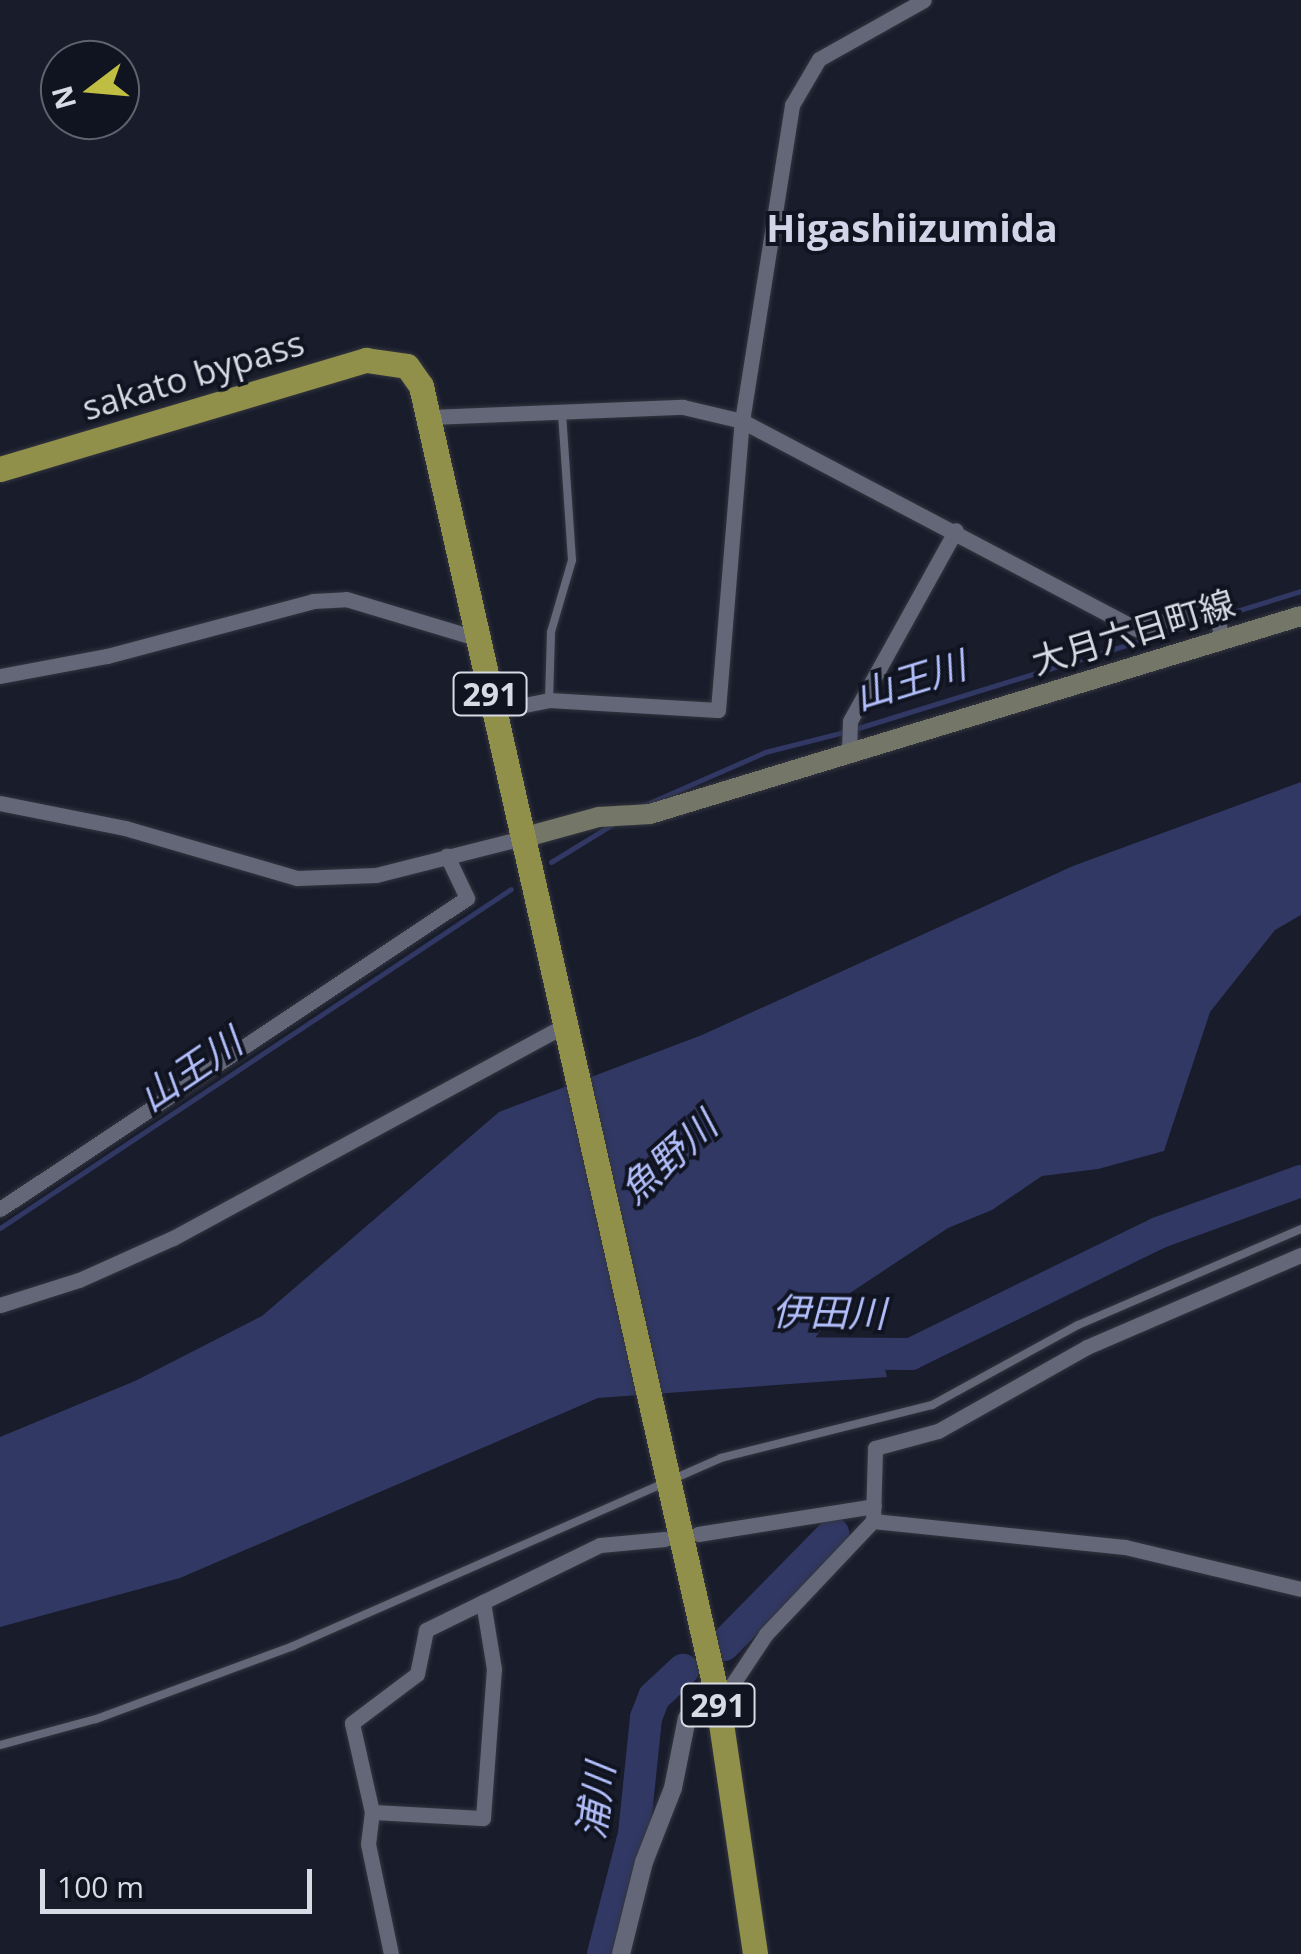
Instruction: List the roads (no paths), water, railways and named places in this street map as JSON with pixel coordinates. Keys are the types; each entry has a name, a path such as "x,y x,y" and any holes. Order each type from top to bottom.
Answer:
{"highway":[{"name":"sakato bypass","path":"0,469 366,360 407,366 430,418"},
{"name":"291","path":"430,418 476,638 716,1696 754,1954"}],"main road":[{"name":"大月六日町線","path":"522,838 600,818 650,814 849,750 1301,616"}],"street":[{"path":"494,711 549,700 718,710 742,421 792,105 820,59 924,0"},
{"path":"430,418 683,407 742,421 956,530 1137,629 1214,606 1222,639"},
{"path":"849,750 850,721 956,530"},
{"path":"0,676 107,656 314,601 346,599 476,638"},
{"path":"0,803 125,828 297,878 376,876 522,838"},
{"path":"0,1209 467,898 447,856"},
{"path":"0,1305 79,1280 173,1238 564,1031"},
{"path":"621,1954 644,1862 673,1788 687,1718 716,1696 726,1694 766,1634 874,1513 875,1448 938,1431 1088,1347 1301,1255"},
{"path":"698,1534 874,1513 1125,1547 1301,1589"},
{"path":"392,1954 368,1844 372,1812 352,1723 417,1674 426,1630 600,1545 666,1538"},
{"path":"372,1812 484,1818 494,1670 482,1602"}],"lane":[{"path":"549,700 551,632 572,560 562,412"},
{"path":"0,1745 96,1719 293,1646 664,1470 932,1405 1078,1324 1301,1229"}],"water":[{"name":"魚野川","path":"1301,782 1301,915 1275,930 1210,1012 1164,1151 1098,1169 1042,1176 992,1210 948,1228 847,1295 795,1365 884,1365 887,1377 598,1398 180,1578 0,1627 0,1437 135,1381 262,1316 499,1112 702,1035 1073,866"}],"waterway":[{"name":"山王川","path":"855,729 1301,591"},
{"name":"山王川","path":"640,807 765,752 844,732"},
{"name":"山王川","path":"551,862 613,824"},
{"name":"山王川","path":"0,1228 511,889"},
{"name":"伊田川","path":"762,1353 911,1354 1158,1233 1301,1181"},
{"name":"浦川","path":"724,1645 833,1534"},
{"name":"浦川","path":"603,1954 634,1834 646,1718 654,1697 683,1670"}],"district":[{"name":"Higashiizumida","path":"912,228"}]}
